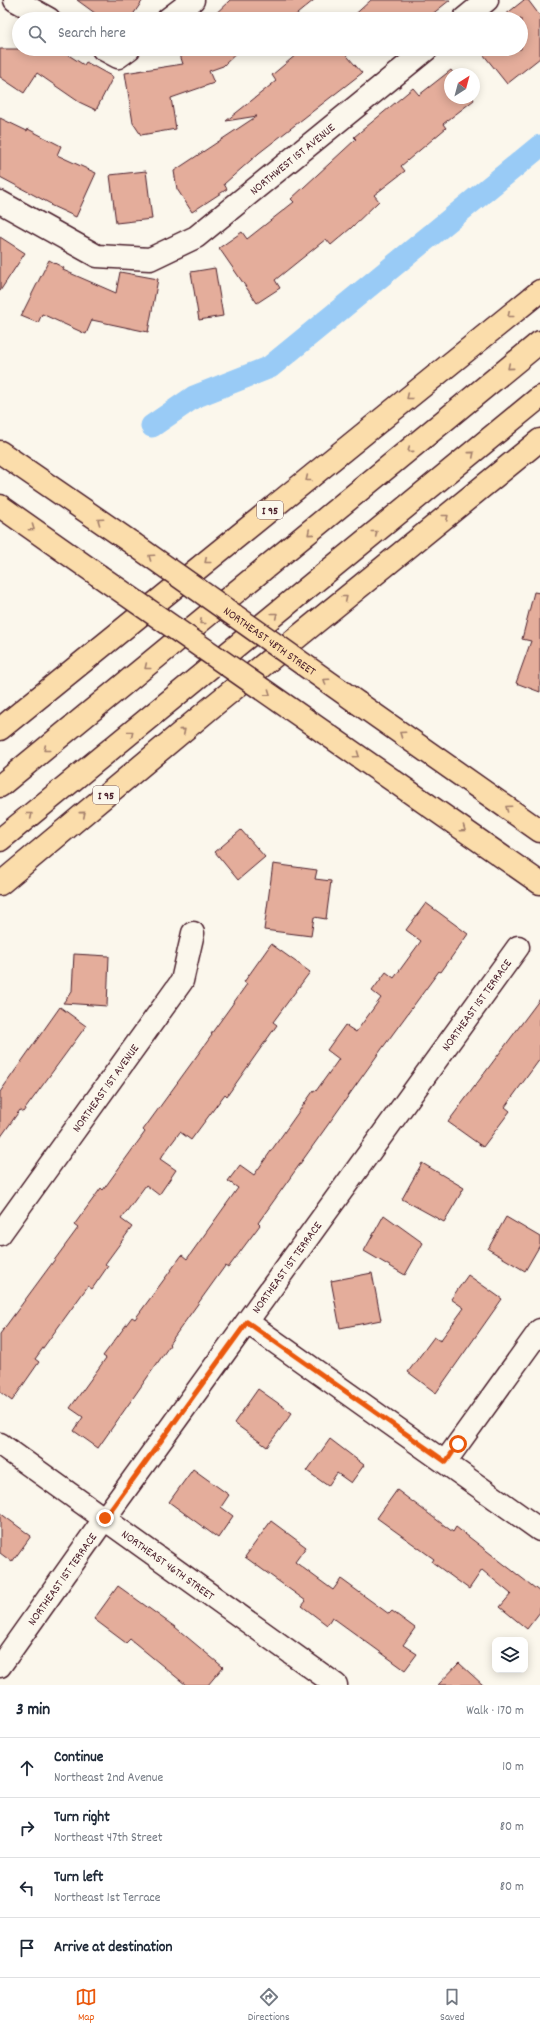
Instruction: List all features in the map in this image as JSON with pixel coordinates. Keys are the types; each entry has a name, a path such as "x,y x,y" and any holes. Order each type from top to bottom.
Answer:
{"main road":[{"name":"I 95","path":"0,729 540,291"},
{"path":"0,786 189,633 540,342"},
{"path":"0,840 540,397"},
{"name":"I 95","path":"0,884 213,706 540,440"},
{"name":"NORTHEAST 48TH STREET","path":"0,452 540,831"},
{"path":"0,506 540,883"}],"street":[{"path":"15,0 36,12"},
{"path":"177,12 193,0"},
{"path":"472,12 487,0"},
{"name":"NORTHWEST 1ST AVENUE","path":"0,202 97,256 150,259 196,237 418,56"},
{"name":"NORTHEAST 1ST AVENUE","path":"0,1234 182,981 193,933"},
{"name":"NORTHEAST 1ST TERRACE","path":"0,1666 105,1518 518,948"},
{"path":"247,1322 540,1530"},
{"path":"446,1462 540,1330"},
{"name":"NORTHEAST 46TH STREET","path":"0,1444 336,1685"}],"building":[{"path":"77,0 143,0 135,12 93,12"},
{"path":"230,0 314,0 299,12 217,12"},
{"path":"371,0 450,0 435,12 358,12"},
{"path":"524,0 528,0 540,16 540,58 507,84 485,56 528,56 528,12 509,12"},
{"path":"0,49 12,49 12,56 70,56 84,65 86,62 113,77 96,110 79,102 37,73 24,93 0,77"},
{"path":"180,56 234,56 223,66 209,71 214,83 171,98 176,129 141,135 133,123 125,73 183,64"},
{"path":"295,56 347,56 362,73 259,153 224,184 227,189 192,212 177,189 174,171 257,116 226,121 276,81 272,75"},
{"path":"444,75 444,104 469,104 443,124 446,128 401,166 405,171 374,195 379,201 351,228 331,245 326,239 275,280 280,288 257,303 219,248 242,232 247,239 294,202 291,199 356,139 354,137 413,88 419,95"},
{"path":"0,118 27,131 28,129 61,146 57,155 96,173 76,217 50,205 51,204 0,177"},
{"path":"146,171 152,219 116,223 110,175"},
{"path":"0,237 25,253 0,291"},
{"path":"49,260 64,268 63,270 116,293 120,272 158,279 148,332 92,320 86,334 42,314 38,323 21,316"},
{"path":"215,268 223,316 199,320 191,272"},
{"path":"534,592 540,593 540,692 516,683 531,641 522,639"},
{"path":"241,830 265,857 238,880 215,852"},
{"path":"273,864 317,870 315,879 331,881 326,919 314,917 311,936 264,930"},
{"path":"426,903 468,934 381,1050 258,1223 260,1225 228,1268 225,1266 169,1344 170,1345 98,1448 74,1431 83,1417 70,1408 106,1358 103,1356 132,1317 135,1319 182,1255 187,1259 238,1188 228,1181 240,1165 254,1175 314,1090 316,1091 339,1059 327,1050 345,1025 356,1032 381,998 372,991 386,972 394,978 421,941 406,930"},
{"path":"271,944 310,972 273,1022 277,1025 227,1096 225,1094 191,1140 180,1132 160,1159 176,1170 159,1195 146,1185 121,1219 132,1227 105,1264 108,1266 92,1289 88,1286 35,1359 39,1362 12,1401 0,1392 0,1334 78,1228 74,1225 101,1188 103,1190 145,1132 143,1130 212,1035 211,1034 247,984 244,982"},
{"path":"74,954 109,956 107,1006 63,1003 72,991"},
{"path":"540,999 540,1059 505,1107 510,1111 483,1147 448,1122"},
{"path":"60,1007 86,1026 23,1112 20,1110 0,1138 0,1092"},
{"path":"422,1163 464,1188 444,1222 402,1199"},
{"path":"384,1215 423,1243 405,1275 364,1251"},
{"path":"506,1217 540,1237 540,1245 525,1271 488,1249"},
{"path":"372,1273 381,1320 340,1328 331,1281"},
{"path":"468,1275 502,1299 436,1393 408,1372 434,1337 440,1341 464,1308 451,1299"},
{"path":"258,1389 292,1413 267,1447 234,1423"},
{"path":"330,1439 364,1465 351,1483 337,1473 328,1486 307,1471"},
{"path":"193,1469 229,1495 221,1507 233,1516 218,1538 169,1502"},
{"path":"397,1490 453,1532 456,1527 540,1592 540,1612 527,1629 500,1607 511,1594 482,1570 469,1589 432,1562 434,1559 377,1518"},
{"path":"0,1513 31,1536 12,1562 0,1553"},
{"path":"271,1521 306,1547 295,1562 333,1590 341,1579 389,1614 392,1611 415,1628 403,1645 417,1654 405,1670 332,1617 327,1625 302,1606 306,1601 245,1557"},
{"path":"118,1586 175,1627 223,1667 208,1685 186,1685 130,1639 126,1643 94,1619"},
{"path":"459,1663 483,1685 438,1685"}],"waterway":[{"path":"152,426 194,397 270,367 540,146"}],"route":[{"path":"105,1518 247,1322 446,1462 458,1444"}]}
